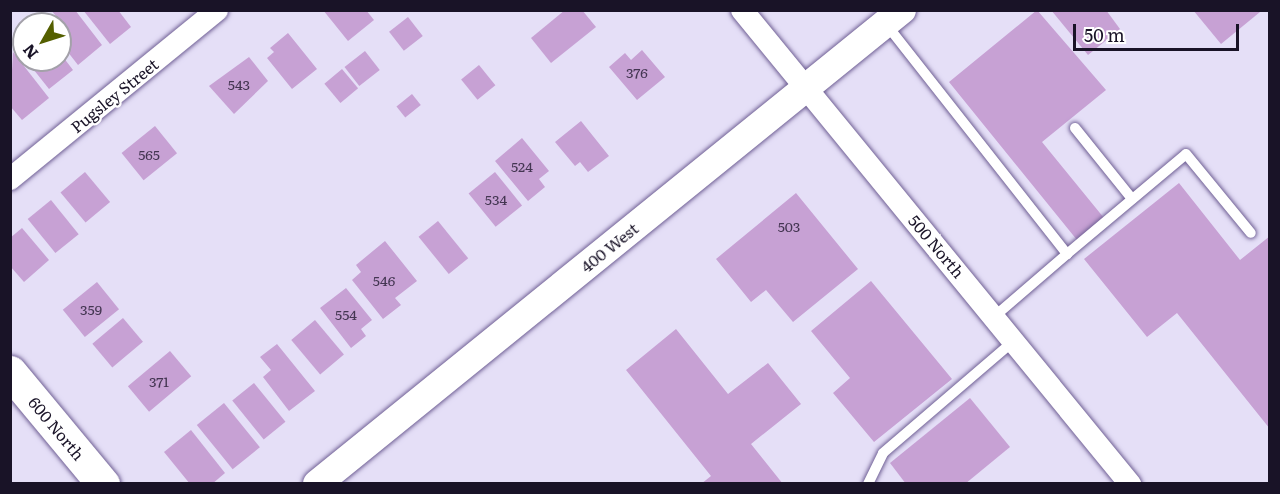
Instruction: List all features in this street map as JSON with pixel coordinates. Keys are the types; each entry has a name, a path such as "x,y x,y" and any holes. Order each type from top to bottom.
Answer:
{"main road":[{"name":"600 North","path":"10,372 104,483"}],"street":[{"name":"Pugsley Street","path":"10,179 217,10"},
{"name":"500 North","path":"742,10 1130,483"},
{"name":"400 West","path":"317,483 894,17"}],"lane":[{"path":"894,17 1067,254"},
{"path":"1075,128 1132,199"},
{"path":"995,316 1186,154 1251,233"},
{"path":"868,483 883,453 1015,340"}],"building":[{"path":"51,10 75,10 102,45 78,65 72,57 72,12 53,12"},
{"path":"83,10 118,10 131,27 110,44"},
{"path":"323,10 366,10 374,20 348,41"},
{"path":"565,10 582,10 596,27 551,63 531,38"},
{"path":"1037,10 1106,90 1042,142 1104,218 1077,240 949,82"},
{"path":"1051,10 1106,10 1120,29 1088,55"},
{"path":"1193,10 1259,10 1260,12 1221,44"},
{"path":"408,17 423,36 404,51 389,32"},
{"path":"288,33 317,69 292,89 267,58 274,52 270,48"},
{"path":"642,50 665,77 637,100 609,67 625,53 631,60"},
{"path":"365,51 380,70 359,86 345,67"},
{"path":"249,57 268,81 234,114 209,86"},
{"path":"479,65 495,85 477,100 461,79"},
{"path":"342,69 358,88 340,103 324,84"},
{"path":"12,70 12,72 29,72 49,98 22,120 10,106"},
{"path":"36,72 70,72 49,89"},
{"path":"412,94 421,105 405,117 396,107"},
{"path":"581,121 609,156 588,172 580,162 575,166 555,142"},
{"path":"155,126 177,153 144,180 122,153"},
{"path":"522,138 549,171 539,179 545,187 528,201 495,161"},
{"path":"85,172 110,202 86,222 60,193"},
{"path":"495,172 522,205 496,227 469,193"},
{"path":"1179,183 1240,260 1270,236 1270,429 1177,313 1147,337 1084,259"},
{"path":"796,193 858,269 793,322 766,290 751,302 716,259"},
{"path":"51,200 79,234 55,253 28,219"},
{"path":"438,221 468,258 449,274 419,237"},
{"path":"22,228 49,260 24,282 10,266 10,238"},
{"path":"385,241 417,281 395,298 401,305 383,319 352,280 361,272 356,265"},
{"path":"871,281 952,379 874,442 833,393 850,378 811,331"},
{"path":"97,282 119,309 85,337 63,310"},
{"path":"346,288 372,320 361,329 366,336 351,348 320,308"},
{"path":"123,318 143,342 112,367 92,344"},
{"path":"315,320 344,354 320,374 291,340"},
{"path":"676,329 728,394 768,363 801,404 751,444 783,484 701,484 711,476 626,370"},
{"path":"277,344 315,391 289,411 263,377 271,370 260,357"},
{"path":"170,351 191,376 149,412 128,386"},
{"path":"254,383 285,422 264,439 232,401"},
{"path":"970,398 1010,447 965,484 906,484 890,463"},
{"path":"224,403 260,447 233,469 197,425"},
{"path":"191,430 225,473 212,484 190,484 164,452"}]}
